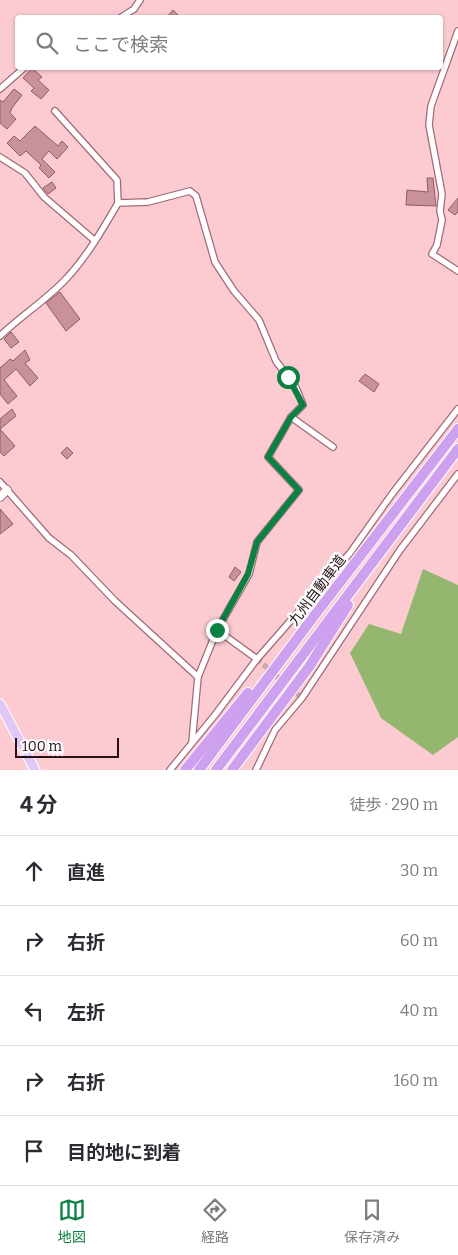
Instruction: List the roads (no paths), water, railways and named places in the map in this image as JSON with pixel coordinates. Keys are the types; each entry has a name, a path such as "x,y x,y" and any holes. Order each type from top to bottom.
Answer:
{"highway":[{"name":"九州自動車道","path":"200,770 314,616 458,429"},
{"name":"九州自動車道","path":"216,770 458,449"},
{"path":"232,770 309,667 376,559"},
{"path":"185,770 290,642 314,616"},
{"path":"243,770 250,752 272,718"}],"main road":[{"path":"0,704 35,770"}],"street":[{"path":"124,15 134,8 140,0"},
{"path":"443,68 458,31"},
{"path":"0,89 22,70"},
{"path":"442,70 430,106 429,125 442,194 440,211 442,220 437,245 432,254 458,271"},
{"path":"0,336 15,320 65,280 118,203 117,180 55,111"},
{"path":"0,157 25,173 44,197 94,240"},
{"path":"118,203 148,202 190,191 196,196 215,262 234,291 259,320 276,361 296,388 303,405 291,417 268,457 299,490 257,542 248,574 217,630 198,676 192,742"},
{"path":"170,770 257,659 350,553 392,494 458,409"},
{"path":"291,417 333,447"},
{"path":"256,770 275,730 302,698 400,550 458,474"},
{"path":"0,482 49,538 70,555 115,601 198,676"},
{"path":"0,497 7,490"},
{"path":"217,630 257,659"}],"tunnel":[{"path":"257,659 302,698"}]}
